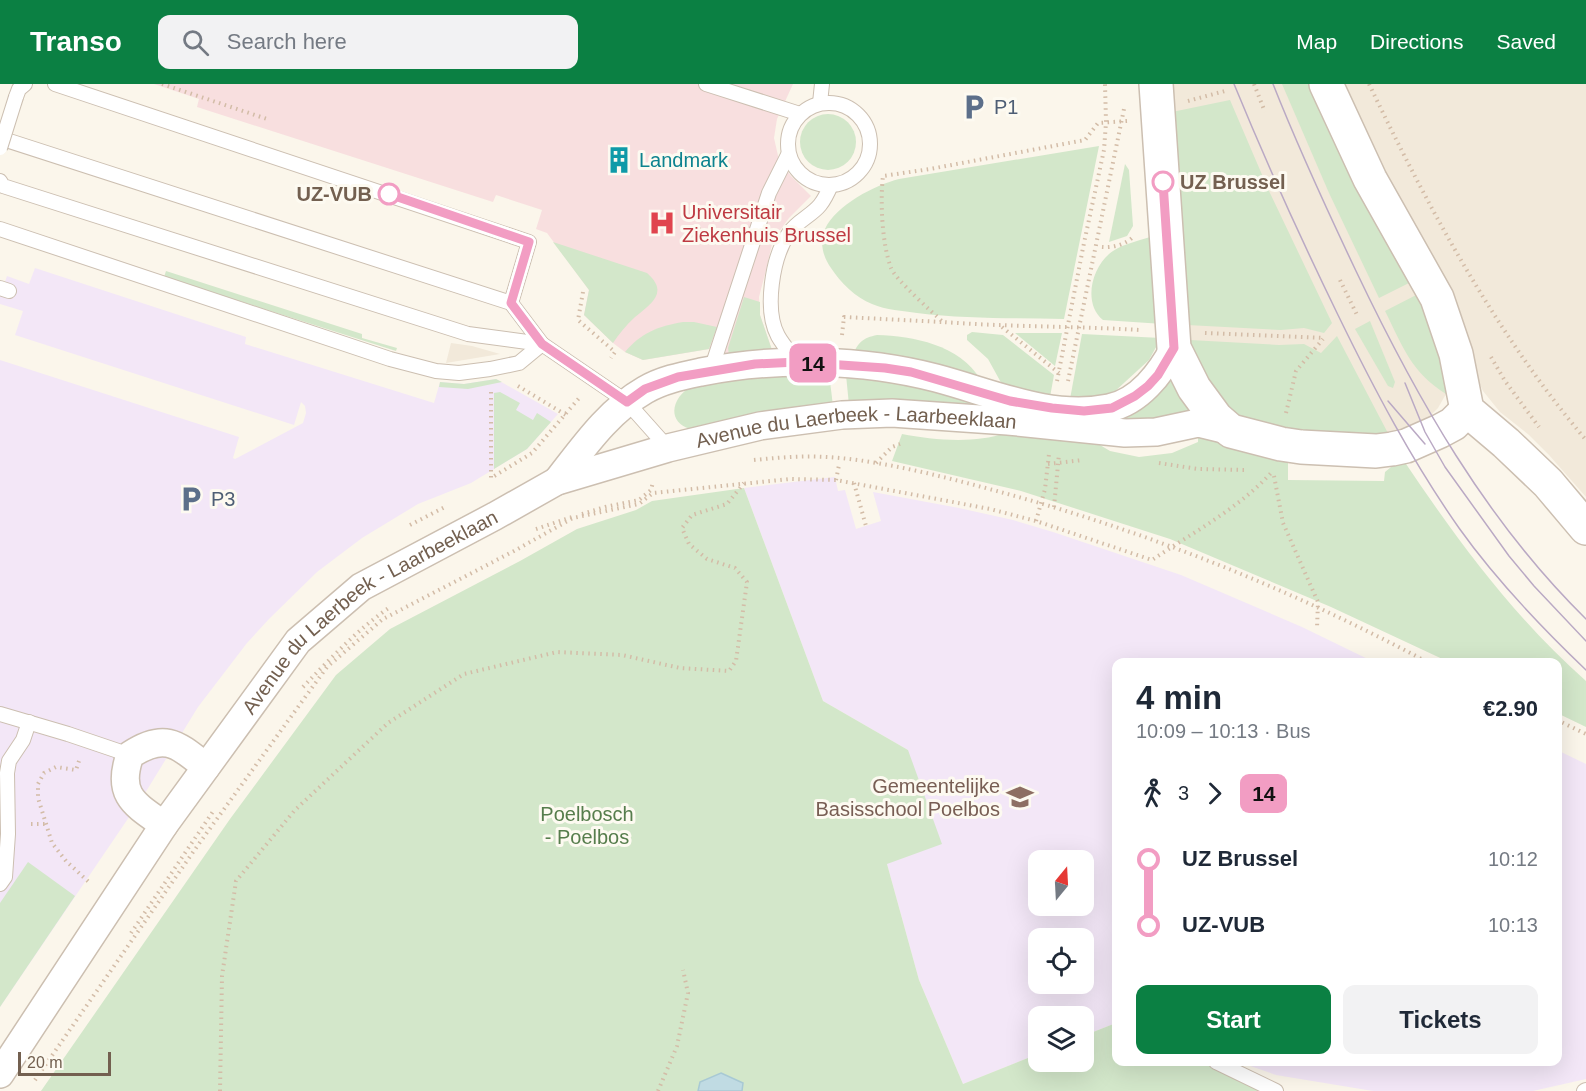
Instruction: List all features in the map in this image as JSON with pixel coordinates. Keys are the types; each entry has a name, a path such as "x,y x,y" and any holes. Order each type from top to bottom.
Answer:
{"street":[{"path":"1326,84 1370,179 1437,298 1456,354 1467,410 1548,483 1586,528"},
{"path":"1167,94 1174,340 1194,388 1216,418 1231,431"},
{"name":"Avenue du Laerbeek - Laarbeeklaan","path":"557,481 600,426 645,389 666,381 711,370 755,364 797,362 885,368 911,372 1010,401 1084,411 1112,408 1135,396 1158,375 1174,340"},
{"name":"Avenue du Laerbeek - Laarbeeklaan","path":"0,1074 164,825 298,640 361,586 557,481 668,448 760,426 842,415 892,413 928,415 1060,407 1141,434 1184,428 1198,423 1281,444 1376,451 1392,449 1440,431 1453,424 1467,410"},
{"path":"164,825 141,809 127,793 124,778 130,755 156,742 170,742 206,767"}],"lane":[{"path":"0,148 16,97 25,84"},
{"path":"55,84 529,242 511,303"},
{"path":"706,84 800,114"},
{"path":"820,103 822,84"},
{"path":"831,102 853,110 867,127 870,138 867,160 861,170 843,183 831,185 810,181 793,166 788,155 788,133 793,122 809,107 820,103 831,102"},
{"path":"0,138 511,303 542,344 627,402 668,448"},
{"path":"711,370 769,193 788,155"},
{"path":"797,362 778,336 770,313 771,290 779,254 789,234 803,217 819,206 831,185"},
{"path":"1,187 468,334 542,344"},
{"path":"0,229 390,359 436,371 459,373 519,363 542,344"},
{"path":"0,714 130,755"},
{"path":"0,884 5,877 8,834 7,772 9,761 23,741 29,722"},
{"path":"1224,1066 1276,1091"}],"path":[{"path":"162,84 267,118"},
{"path":"1054,507 1058,463 1059,373 1104,150 1105,84"},
{"path":"1254,84 1264,112"},
{"path":"1369,84 1434,215 1539,382 1586,440"},
{"path":"1167,94 1195,100 1225,91"},
{"path":"1060,407 1125,103"},
{"path":"943,322 892,270 880,198 883,176 930,170 1085,140 1098,123 1128,121"},
{"path":"1102,247 1109,248 1130,241 1137,232"},
{"path":"1340,280 1358,317"},
{"path":"584,292 578,320 615,352 611,358"},
{"path":"842,336 844,318 1001,326 1079,326 1174,340 1324,338 1296,371 1284,417"},
{"path":"1001,326 1059,373"},
{"path":"512,382 570,418"},
{"path":"498,389 490,390 491,478 532,453 584,393"},
{"path":"1036,521 1045,489 1049,453"},
{"path":"752,460 804,456 841,458 967,483 1042,503 1172,547 1319,608 1420,658"},
{"path":"1048,464 1090,459"},
{"path":"1153,462 1197,469 1252,470"},
{"path":"836,480 839,465"},
{"path":"1263,470 1274,471"},
{"path":"218,804 31,1083 198,845 327,668 383,619 573,518 639,504 653,493 744,482 790,479 836,480 990,508 1152,560 1202,528 1260,486 1274,471"},
{"path":"1274,471 1283,523 1318,602 1317,628"},
{"path":"534,530 605,507 639,500 651,490 655,476"},
{"path":"220,1091 222,976 236,881 295,810 388,723 464,674 557,652 622,655 680,668 729,671 736,661 747,582 735,568 707,559 689,544 682,528 692,515 727,504 744,482"},
{"path":"854,483 867,526"},
{"path":"299,692 331,658 378,616 396,604"},
{"path":"1562,722 1586,734"},
{"path":"658,1091 677,1046 688,993 683,970"}],"shaded area":[{"name":"Universitair Ziekenhuis Brussel","path":"154,84 793,84 777,119 774,138 779,160 811,196 789,218 773,240 759,297 760,315 772,350 729,355 709,349 643,360 625,352 613,343 584,315 589,290 547,233 536,229 542,210 496,195 493,202 197,107 199,99"},
{"path":"1165,84 1314,84 1422,292 1449,382 1446,394 1438,408 1429,417 1392,438 1190,340"},
{"path":"1336,84 1586,84 1586,497 1549,455 1529,435 1500,412 1483,391"},
{"name":"P3","path":"35,268 246,337 245,344 434,403 440,382 464,384 496,379 558,414 527,449 471,483 418,504 362,538 317,572 269,619 247,643 198,707 142,798 0,1007 0,360 239,437 233,458 235,459 303,423 306,413 305,406 301,402 294,425 15,335 23,311 0,304 0,296 7,276 29,284"},
{"path":"451,343 472,346 500,354 446,363"},
{"name":"Gemeentelijke Basisschool Poelbos","path":"835,477 838,491 845,490 856,529 881,521 873,492 1013,520 1181,575 1302,627 1366,658 1112,658 1112,1025 1094,1032 1094,1006 1028,1006 1028,1058 963,1084 919,980 887,864 908,750 823,701 744,488"},
{"path":"1562,752 1586,764 1586,1079 1533,1091 1373,1091 1276,1075 1250,1066 1562,1066"}],"green space":[{"path":"1282,84 1314,84 1415,280 1379,298 1329,193"},
{"path":"1230,100 1269,191 1332,323 1324,333 1304,328 1281,330 1187,325 1167,113"},
{"path":"822,114 834,114 844,118 852,126 856,142 852,158 844,166 834,170 822,170 812,166 804,158 800,148 800,136 804,126 812,118"},
{"path":"1099,146 1064,319 954,316 883,308 860,298 849,289 826,259 822,239 830,220 857,197 879,186 899,179"},
{"path":"1125,164 1129,170 1133,226 1127,236 1109,242"},
{"path":"1157,235 1163,324 1103,320 1097,313 1091,294 1092,284 1100,265 1117,248"},
{"path":"553,242 647,273 654,280 657,286 655,298 629,323 613,343 584,315 589,290"},
{"path":"166,271 362,334 362,338 397,348 396,351 164,277"},
{"path":"1422,292 1449,382 1446,394 1434,386 1416,368 1385,311"},
{"path":"744,297 760,302 760,315 772,350 729,355 728,348"},
{"path":"1370,321 1395,382 1393,388 1388,386 1355,329"},
{"path":"683,322 717,327 709,349 643,360 625,352 651,331"},
{"path":"972,332 1003,335 1054,375 1050,397 1004,388 988,359 967,340 967,335"},
{"path":"1015,333 1062,333 1055,366"},
{"path":"1082,334 1161,338 1149,360 1109,396 1070,399"},
{"path":"877,335 920,340 948,350 971,367 980,379 853,355 862,341"},
{"path":"1337,336 1390,437 1332,438 1251,423 1231,410 1212,390 1193,352 1190,340 1279,345 1304,344 1321,353"},
{"path":"829,373 833,406 690,429 682,425 675,415 676,402 685,390 692,386 761,374"},
{"path":"846,375 882,377 990,406 849,405"},
{"path":"496,379 502,382 468,389 439,387 440,382 464,384"},
{"path":"1171,381 1190,412 1154,421 1122,419"},
{"path":"500,392 520,403 516,410 533,420 537,413 551,422 527,449 494,469 494,393"},
{"path":"1005,433 1095,442 1110,451 1139,457 1172,453 1198,442 1198,436 1288,458 1288,480 1384,481 1385,472 1402,458 1487,575 1561,658 1440,658 1331,607 1170,539 1021,491 892,461 902,434 954,440"},
{"name":"Poelbosch - Poelbos","path":"744,488 823,701 908,750 942,844 887,864 919,980 963,1084 1028,1058 1028,1072 1094,1072 1094,1032 1112,1025 1112,1066 1236,1066 1263,1091 41,1091 230,819 336,675 390,629 577,529 636,510 652,501"},
{"path":"1562,659 1586,681 1586,727 1562,715"},
{"path":"28,862 75,896 0,1007 0,903"}],"water":[{"path":"721,1073 743,1083 742,1091 698,1091 700,1082"}],"tram line":[{"path":"1234,84 1324,286 1365,370 1410,451 1442,503 1488,566 1535,619 1586,670"},
{"path":"1273,84 1356,271 1429,411 1456,456 1516,541 1586,619"},
{"path":"1405,383 1425,432 1445,467 1509,556 1586,641"},
{"path":"1388,401 1425,444"}],"bus line":[{"name":"14","path":"389,194 529,242 511,303 542,344 627,402 645,389 678,377 755,364 797,362 911,372 1010,401 1084,411 1112,408 1135,396 1158,375 1174,348 1163,182"}],"place":[{"name":"P1","path":"974,107"},
{"name":"Landmark","path":"619,160"},
{"name":"UZ Brussel","path":"1163,182"},
{"name":"UZ-VUB","path":"389,194"},
{"name":"Universitair Ziekenhuis Brussel","path":"662,223"},
{"name":"P3","path":"191,499"},
{"name":"Gemeentelijke Basisschool Poelbos","path":"1020,797"}]}
